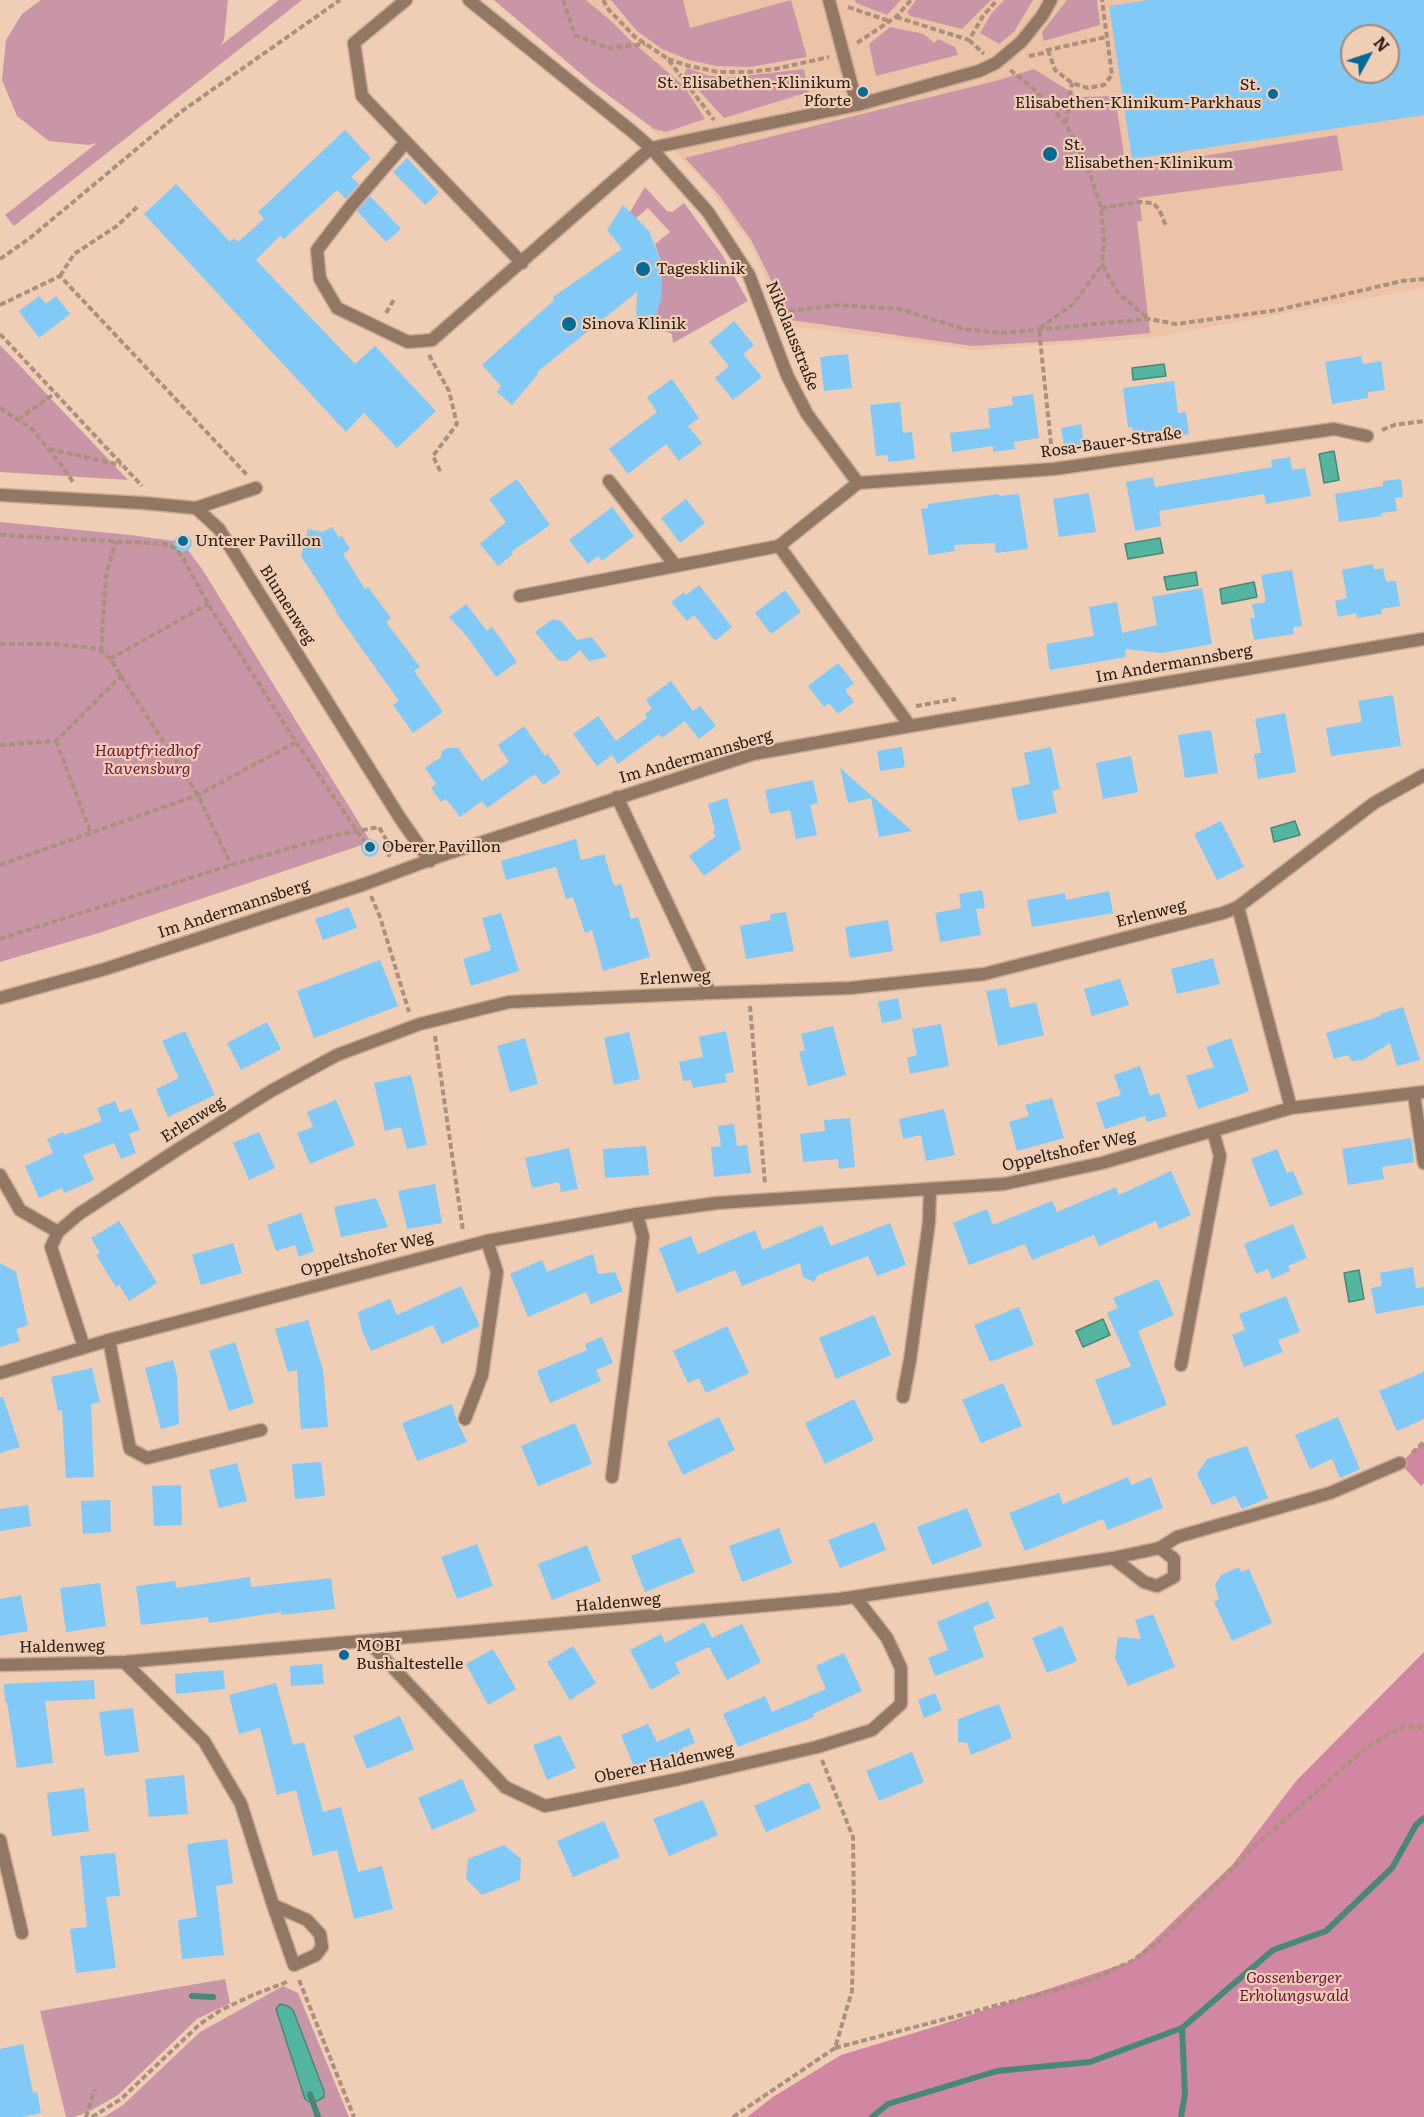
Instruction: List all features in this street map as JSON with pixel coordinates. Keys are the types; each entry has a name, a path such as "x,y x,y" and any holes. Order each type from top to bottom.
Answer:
{"street":[{"path":"406,0 354,43 363,96 522,263"},
{"name":"Nikolausstraße","path":"469,0 651,148 708,212 749,275 787,375 807,414 858,483"},
{"path":"406,142 316,250 320,279 337,308 408,342 427,341 522,263 631,163 651,148 857,105 980,71 996,63 1021,42 1042,16 1051,0"},
{"path":"829,1 857,105"},
{"name":"Rosa-Bauer-Straße","path":"858,483 1054,469 1334,429 1367,436"},
{"path":"609,481 675,565"},
{"path":"520,596 779,546 858,483"},
{"path":"0,495 196,508 256,488"},
{"name":"Blumenweg","path":"196,508 219,529 400,818 430,861"},
{"path":"779,546 910,726"},
{"name":"Im Andermannsberg","path":"0,998 105,969 365,884 617,797 753,754 1424,639"},
{"name":"Erlenweg","path":"57,1232 79,1214 147,1169 271,1091 337,1055 414,1027 509,1002 850,988 984,974 1238,907 1374,803 1424,775"},
{"path":"617,797 710,993"},
{"path":"1238,907 1291,1108"},
{"path":"1419,1093 1424,1163"},
{"name":"Oppeltshofer Weg","path":"0,1372 109,1340 487,1241 637,1214 717,1203 1004,1184 1102,1163 1291,1108 1419,1093"},
{"path":"1180,1365 1220,1156 1213,1131"},
{"path":"0,1175 20,1210 57,1232 51,1246 84,1347"},
{"path":"903,1397 929,1222 930,1189"},
{"path":"612,1477 642,1237 637,1214"},
{"path":"465,1419 482,1375 497,1272 487,1241"},
{"path":"109,1340 130,1449 147,1458 261,1430"},
{"name":"Haldenweg","path":"0,1665 124,1662 856,1598 1113,1558 1160,1548 1177,1537 1330,1492 1400,1463"},
{"path":"1113,1558 1144,1582 1157,1586 1174,1577 1174,1559 1160,1548"},
{"name":"Oberer Haldenweg","path":"368,1641 505,1787 545,1806 680,1779 817,1747 872,1730 901,1704 901,1668 887,1638 856,1598"},
{"name":"Haldenweg","path":"124,1662 204,1741 241,1804 273,1905 294,1965 316,1955 322,1947 320,1934 307,1920 273,1905"},
{"path":"0,1840 22,1933"}],"path":[{"path":"0,259 30,238 182,111 340,0"},
{"path":"563,0 575,35 608,48 646,44"},
{"path":"603,0 635,37 668,58 718,72 775,69 842,54 890,22 911,0"},
{"path":"896,17 969,40 983,16 997,0"},
{"path":"1048,50 1055,70 1072,83 1088,88 1104,85 1112,75 1114,58 1106,37 1102,0"},
{"path":"829,1 890,22"},
{"path":"996,63 1106,37"},
{"path":"668,58 708,110 722,134"},
{"path":"996,63 1013,72 1033,88 1066,124 1088,168 1101,208 1104,242 1102,265 1074,304 1039,330"},
{"path":"1066,124 1072,83"},
{"path":"1101,208 1139,202 1153,203 1159,209 1166,226"},
{"path":"0,305 60,276 74,254 117,226 138,206"},
{"path":"1102,265 1119,294 1149,319"},
{"path":"60,276 242,469 256,488"},
{"path":"764,312 784,312 838,305 898,309 964,329 1001,333 1149,319 1176,324 1278,310 1402,281 1424,279"},
{"path":"1039,330 1054,469"},
{"path":"0,334 142,487"},
{"path":"427,341 449,392 457,424 433,456 441,473"},
{"path":"18,420 55,393"},
{"path":"0,408 31,428 73,482"},
{"path":"1367,436 1394,425 1424,421"},
{"path":"48,448 122,465"},
{"path":"0,535 165,544 175,548 296,742 364,841"},
{"path":"101,651 106,575 116,541"},
{"path":"110,659 208,604"},
{"path":"0,644 53,644 93,648 101,651 110,659 198,795 231,865"},
{"path":"0,745 56,741 122,675"},
{"path":"56,741 91,833"},
{"path":"0,865 198,795 296,742"},
{"path":"0,939 231,865 336,835 379,827 391,848 390,856 385,862"},
{"path":"365,884 380,916 414,1027"},
{"path":"750,1006 762,1172 768,1199"},
{"path":"437,1047 465,1246"},
{"path":"733,2117 835,2048 1086,1982 1131,1961 1161,1940 1253,1848 1368,1746 1402,1727 1424,1727"},
{"path":"817,1747 853,1837 852,1991 835,2048"},
{"path":"92,2117 121,2098 200,2024 221,2010 252,1995 298,1977 354,2117"},
{"path":"86,2117 95,2089"}],"shaded area":[{"name":"St. Elisabethen-Klinikum","path":"494,0 1424,0 1424,288 1150,338 974,350 785,325 752,246 705,182 649,126"}],"green space":[{"path":"41,0 228,0 224,40 220,46 279,0 302,0 14,226 5,215 97,143 88,145 49,141 17,116 2,80 6,40 22,14"},
{"path":"494,0 586,0 684,86 705,119 666,132 654,129 593,84"},
{"path":"611,0 683,0 690,28 791,0 807,57 750,67 717,66 689,60 662,49 637,31"},
{"path":"855,0 901,0 887,15 856,3"},
{"path":"916,0 991,0 962,29 910,16 907,12"},
{"path":"1004,0 1033,0 1014,32 999,44 980,33 991,14"},
{"path":"1067,0 1097,0 1100,25 1044,41 1042,32"},
{"path":"890,27 924,34 934,43 938,39 955,47 958,55 876,76 869,44"},
{"path":"687,68 707,75 726,78 804,69 809,92 724,118 684,74"},
{"path":"1034,69 1079,97 1115,96 1126,168 1337,135 1343,170 1139,198 1142,221 1137,221 1150,333 972,346 791,320 751,240 719,195 685,158 999,80"},
{"path":"645,187 667,211 672,212 684,203 721,253 748,301 673,343 672,334 652,327 661,298 662,265 655,244 670,232 648,208 636,218 630,212"},
{"path":"0,345 22,368 128,480 0,472"},
{"name":"Hauptfriedhof Ravensburg","path":"0,522 182,542 202,569 371,842 102,932 0,962"},
{"path":"1424,1442 1424,1483 1421,1486 1400,1463"},
{"name":"Gossenberger Erholungswald","path":"1424,1652 1424,2117 747,2117 773,2097 841,2055 937,2026 1132,1961 1233,1864 1296,1781"},
{"path":"225,1979 230,2003 197,2019 118,2095 90,2111 74,2117 66,2117 40,2011"},
{"path":"283,1986 298,1993 349,2117 104,2117 123,2105 200,2032"}],"water":[{"path":"1164,364 1166,376 1133,380 1132,368"},
{"path":"1334,451 1339,480 1324,483 1319,454"},
{"path":"1160,538 1163,553 1128,559 1125,544"},
{"path":"1196,572 1198,585 1167,590 1164,577"},
{"path":"1254,582 1257,597 1222,604 1220,589"},
{"path":"1295,821 1300,835 1274,842 1271,828"},
{"path":"1359,1270 1364,1299 1349,1302 1344,1273"},
{"path":"1103,1319 1110,1335 1083,1347 1076,1331"},
{"path":"280,2004 293,2010 324,2091 324,2097 317,2101 309,2102 305,2099 276,2009"}],"building":[{"name":"St. Elisabethen-Klinikum-Parkhaus","path":"1149,0 1424,0 1424,115 1132,159 1109,6"},
{"path":"345,130 371,158 351,177 359,184 346,199 337,190 284,239 280,236 256,260 355,364 375,346 436,411 397,448 364,413 346,432 144,214 176,184 230,242 234,238 238,242 264,219 258,212"},
{"path":"407,158 439,192 425,205 393,172"},
{"path":"370,196 401,229 386,242 357,211"},
{"path":"623,205 649,231 662,265 661,298 652,327 636,321 637,292 537,372 538,374 512,405 497,392 501,386 482,365 554,300 553,297 622,249 607,230"},
{"path":"39,296 46,304 56,296 70,314 39,338 19,311"},
{"path":"734,321 754,345 743,354 762,377 733,400 715,378 729,366 709,342"},
{"path":"848,354 852,388 824,391 820,357"},
{"path":"1361,356 1363,364 1381,361 1385,390 1368,392 1368,398 1332,404 1325,362"},
{"path":"672,379 699,418 688,426 702,443 679,461 666,444 628,474 609,449 657,412 647,397"},
{"path":"1174,381 1178,413 1186,412 1189,434 1163,437 1163,432 1134,436 1132,427 1128,428 1123,388"},
{"path":"1033,394 1039,438 1014,442 1015,449 993,452 993,446 952,452 950,433 990,428 988,409 1013,405 1012,397"},
{"path":"900,402 903,433 912,432 915,459 888,462 888,455 876,456 870,405"},
{"path":"1081,424 1085,448 1065,451 1061,428"},
{"path":"1290,457 1292,470 1305,468 1311,496 1266,504 1264,494 1159,511 1161,526 1135,531 1126,482 1153,477 1155,487 1272,467 1271,460"},
{"path":"517,479 550,525 511,552 513,554 498,566 480,544 506,522 489,499"},
{"path":"1401,479 1403,497 1395,498 1397,511 1381,513 1382,516 1339,522 1335,494 1383,486 1383,481"},
{"path":"1089,493 1096,532 1059,537 1053,499"},
{"path":"999,494 999,496 1019,494 1028,549 996,553 995,543 954,545 955,551 929,555 921,509 928,508 928,504"},
{"path":"686,499 705,523 680,543 661,518"},
{"path":"612,507 634,536 602,561 598,556 588,564 569,540"},
{"path":"332,527 339,537 342,536 350,549 343,554 365,589 368,587 391,618 386,622 420,667 414,671 443,712 413,733 393,705 399,701 335,611 301,556 308,529 323,532"},
{"name":"Unterer Pavillon","path":"183,534 189,537 192,543 189,549 183,552 177,549 174,543 177,537"},
{"path":"1373,564 1374,570 1383,568 1386,582 1396,581 1400,606 1381,609 1382,614 1357,618 1356,613 1338,617 1335,601 1347,598 1342,570"},
{"path":"1292,570 1302,626 1293,627 1294,634 1254,640 1250,618 1255,618 1252,604 1266,602 1261,575"},
{"path":"699,585 732,627 715,641 694,615 687,621 671,602 684,592 686,595"},
{"path":"1202,588 1212,644 1162,653 1125,649 1126,657 1050,670 1046,644 1094,636 1089,607 1117,602 1122,633 1157,625 1152,597"},
{"path":"785,590 801,612 771,634 755,613"},
{"path":"466,604 487,631 492,627 517,662 496,677 465,634 449,617"},
{"path":"553,619 561,621 577,640 592,637 607,657 589,661 580,650 567,661 558,660 535,632"},
{"path":"838,663 854,683 845,690 854,702 838,714 829,703 824,707 808,686"},
{"path":"671,681 693,711 700,706 716,726 699,739 685,721 662,738 659,734 618,764 612,755 597,766 573,734 598,716 616,741 647,718 645,714 652,709 646,700"},
{"path":"1393,695 1401,746 1331,756 1326,728 1362,722 1358,701"},
{"path":"1285,713 1296,772 1258,779 1254,754 1261,753 1255,719"},
{"path":"524,726 545,756 548,754 561,773 543,785 535,774 487,808 482,801 460,817 446,799 441,802 431,788 436,784 425,768 441,757 442,751 447,748 458,748 482,781 509,762 498,745"},
{"path":"1211,730 1218,773 1185,778 1178,735"},
{"path":"902,747 905,767 880,771 877,751"},
{"path":"1051,747 1060,789 1052,791 1057,813 1018,821 1011,788 1030,784 1024,753"},
{"path":"1131,756 1138,792 1103,799 1096,763"},
{"path":"840,768 912,831 879,837 871,798 848,803"},
{"path":"813,780 818,803 810,805 817,835 796,839 790,810 770,814 765,790"},
{"path":"727,798 741,849 704,876 689,856 716,836 713,832 715,830 708,804"},
{"path":"1221,821 1244,867 1217,880 1194,834"},
{"name":"Oberer Pavillon","path":"370,839 376,842 379,848 376,854 370,857 364,854 361,848 364,842"},
{"path":"576,839 581,860 604,854 614,886 621,884 631,919 638,917 650,957 603,971 592,930 585,933 573,897 566,899 556,867 506,880 501,861"},
{"path":"982,890 985,908 976,909 981,935 940,942 935,913 961,908 959,894"},
{"path":"1109,891 1113,913 1032,927 1027,900 1065,893 1066,900"},
{"path":"349,907 357,928 323,940 315,919"},
{"path":"786,912 794,951 746,959 740,926 771,920 770,914"},
{"path":"501,913 519,971 471,986 463,959 491,950 482,918"},
{"path":"888,920 893,951 850,958 845,927"},
{"path":"1213,958 1220,984 1177,994 1171,969"},
{"path":"380,960 398,1006 314,1038 297,991"},
{"path":"1120,979 1129,1005 1092,1016 1084,989"},
{"path":"1006,988 1010,1008 1036,1002 1044,1035 998,1046 986,991"},
{"path":"898,998 902,1019 882,1023 878,1002"},
{"path":"1403,1007 1420,1060 1397,1066 1390,1043 1363,1060 1352,1061 1348,1055 1334,1059 1326,1033"},
{"path":"267,1022 281,1049 241,1070 227,1043"},
{"path":"941,1024 949,1066 910,1074 907,1058 917,1055 912,1029"},
{"path":"833,1026 846,1075 808,1086 799,1052 805,1050 801,1034"},
{"path":"185,1031 215,1095 168,1117 156,1089 179,1078 162,1041"},
{"path":"726,1031 734,1072 725,1074 727,1082 693,1088 691,1080 683,1081 679,1062 703,1057 699,1037"},
{"path":"629,1032 640,1079 614,1085 604,1038"},
{"path":"525,1038 538,1084 510,1092 497,1046"},
{"path":"1231,1038 1249,1091 1198,1109 1186,1076 1214,1067 1206,1047"},
{"path":"1140,1066 1150,1096 1159,1093 1167,1116 1147,1122 1145,1116 1105,1129 1096,1103 1121,1095 1114,1075"},
{"path":"411,1075 427,1145 407,1149 401,1127 385,1131 374,1083"},
{"path":"1052,1098 1064,1138 1017,1151 1009,1122 1029,1116 1025,1105"},
{"path":"336,1100 355,1145 310,1164 297,1133 313,1127 307,1112"},
{"path":"115,1101 120,1113 131,1108 140,1130 129,1134 136,1153 121,1159 114,1143 83,1155 94,1180 64,1193 62,1188 39,1198 25,1166 53,1153 47,1139 102,1121 97,1108"},
{"path":"944,1109 955,1155 926,1161 921,1135 903,1139 899,1119"},
{"path":"850,1118 855,1167 839,1169 838,1159 803,1162 800,1134 825,1131 824,1120"},
{"path":"734,1124 737,1146 747,1145 751,1173 714,1177 711,1147 721,1146 718,1126"},
{"path":"259,1132 275,1168 249,1180 233,1143"},
{"path":"1411,1138 1414,1162 1382,1167 1384,1179 1348,1185 1342,1149"},
{"path":"646,1146 649,1175 605,1178 603,1149"},
{"path":"569,1148 578,1189 561,1192 559,1182 532,1188 525,1158"},
{"path":"1277,1149 1287,1173 1293,1171 1303,1194 1270,1207 1251,1159"},
{"path":"1171,1171 1191,1215 1159,1229 1156,1221 1099,1246 1094,1235 1032,1260 1025,1244 969,1265 953,1223 987,1209 993,1225 1052,1201 1057,1212 1116,1187 1119,1195"},
{"path":"435,1184 442,1223 407,1229 398,1191"},
{"path":"376,1198 388,1227 341,1237 334,1207"},
{"path":"301,1213 314,1251 299,1257 295,1245 276,1251 267,1225"},
{"path":"119,1221 157,1283 129,1301 119,1285 116,1287 96,1255 100,1253 91,1238"},
{"path":"890,1223 906,1265 877,1276 868,1256 818,1275 814,1282 803,1277 800,1263 742,1286 735,1270 677,1293 659,1248 691,1236 698,1254 755,1230 763,1250 822,1225 831,1246"},
{"path":"1293,1224 1307,1258 1288,1266 1290,1271 1272,1279 1268,1269 1256,1274 1244,1244"},
{"path":"233,1243 242,1273 201,1285 192,1255"},
{"path":"593,1254 598,1274 615,1272 623,1291 591,1304 586,1292 528,1317 510,1274 542,1260 547,1272"},
{"path":"0,1263 16,1272 28,1325 16,1329 20,1341 0,1347"},
{"path":"1413,1267 1416,1288 1424,1287 1424,1305 1376,1314 1371,1288 1382,1286 1380,1273"},
{"path":"1158,1279 1174,1315 1138,1331 1167,1405 1113,1426 1095,1380 1131,1366 1107,1313 1118,1308 1113,1298"},
{"path":"461,1286 480,1326 442,1344 433,1325 371,1351 362,1331 358,1312 390,1299 397,1315"},
{"path":"1286,1296 1300,1332 1278,1340 1283,1352 1244,1367 1232,1335 1245,1330 1239,1314"},
{"path":"1019,1307 1034,1345 990,1362 974,1325"},
{"path":"874,1315 891,1355 836,1379 819,1338"},
{"path":"308,1320 323,1370 328,1427 301,1429 297,1370 288,1372 275,1329"},
{"path":"727,1326 749,1373 706,1393 699,1378 688,1383 673,1351"},
{"path":"602,1337 613,1363 596,1370 601,1381 550,1403 537,1371 587,1350 585,1344"},
{"path":"235,1342 254,1403 229,1411 209,1351"},
{"path":"173,1360 177,1376 179,1424 161,1429 145,1368"},
{"path":"92,1368 100,1402 91,1404 94,1477 66,1478 62,1410 58,1411 51,1377"},
{"path":"1424,1372 1424,1419 1397,1431 1379,1391"},
{"path":"1003,1383 1022,1426 981,1443 962,1400"},
{"path":"3,1397 20,1447 0,1453 0,1398"},
{"path":"854,1399 874,1440 825,1464 805,1423"},
{"path":"452,1404 467,1442 417,1461 402,1423"},
{"path":"719,1417 735,1450 683,1475 667,1442"},
{"path":"1338,1417 1360,1469 1340,1478 1332,1459 1310,1469 1295,1435"},
{"path":"575,1423 592,1464 538,1486 521,1446"},
{"path":"1247,1446 1268,1498 1242,1509 1235,1496 1212,1505 1197,1474 1207,1459"},
{"path":"321,1462 325,1496 295,1499 292,1464"},
{"path":"237,1463 247,1501 219,1508 209,1470"},
{"path":"1128,1477 1131,1485 1151,1477 1163,1508 1108,1530 1103,1519 1025,1551 1009,1513 1059,1493 1063,1504"},
{"path":"181,1485 182,1525 154,1526 152,1486"},
{"path":"110,1500 111,1532 83,1534 81,1501"},
{"path":"28,1505 31,1526 0,1531 0,1509"},
{"path":"967,1508 982,1546 932,1565 917,1527"},
{"path":"875,1522 886,1550 840,1568 828,1540"},
{"path":"779,1528 792,1563 742,1582 729,1546"},
{"path":"680,1537 695,1572 645,1592 631,1556"},
{"path":"477,1544 493,1586 457,1599 441,1557"},
{"path":"587,1545 601,1581 552,1600 538,1564"},
{"path":"1239,1567 1241,1572 1249,1569 1272,1623 1232,1641 1214,1602 1219,1599 1215,1585 1221,1575"},
{"path":"250,1577 251,1587 331,1578 335,1609 281,1615 281,1612 209,1623 208,1617 141,1625 136,1586 175,1581 176,1588"},
{"path":"100,1583 106,1626 66,1632 60,1588"},
{"path":"21,1595 28,1631 0,1636 0,1599"},
{"path":"988,1601 995,1618 973,1627 984,1657 935,1676 928,1658 948,1650 937,1622"},
{"path":"1153,1614 1175,1667 1128,1686 1115,1658 1118,1637 1141,1639 1135,1620"},
{"path":"704,1622 712,1638 742,1624 761,1662 727,1680 709,1647 675,1663 680,1673 651,1690 630,1650 661,1634 665,1643"},
{"path":"1062,1626 1077,1661 1047,1673 1032,1638"},
{"path":"573,1646 596,1683 570,1700 547,1662"},
{"path":"493,1649 516,1689 488,1705 466,1664"},
{"path":"844,1653 862,1691 813,1714 814,1717 738,1747 723,1714 765,1696 772,1712 826,1689 816,1666"},
{"path":"322,1664 324,1684 291,1686 290,1666"},
{"path":"223,1670 225,1689 176,1694 175,1674"},
{"path":"94,1680 95,1699 45,1701 53,1763 17,1768 4,1684"},
{"path":"276,1683 293,1745 304,1742 323,1812 341,1807 358,1872 382,1866 393,1909 354,1919 337,1850 313,1856 296,1790 277,1795 260,1728 239,1734 229,1695"},
{"path":"935,1693 942,1710 924,1718 918,1700"},
{"path":"999,1704 1012,1738 971,1755 967,1743 958,1742 958,1719"},
{"path":"133,1708 139,1752 105,1756 99,1712"},
{"path":"400,1716 414,1749 367,1769 353,1736"},
{"path":"648,1724 657,1742 689,1728 695,1743 681,1749 682,1752 635,1769 621,1735"},
{"path":"560,1735 576,1768 547,1780 533,1745"},
{"path":"912,1752 924,1782 879,1801 866,1771"},
{"path":"184,1775 188,1814 149,1817 145,1779"},
{"path":"462,1779 476,1811 432,1830 418,1798"},
{"path":"809,1782 821,1808 766,1832 754,1806"},
{"path":"84,1788 89,1831 52,1836 47,1793"},
{"path":"703,1800 718,1835 669,1856 653,1819"},
{"path":"604,1821 620,1857 573,1877 557,1841"},
{"path":"227,1839 233,1883 216,1886 224,1955 182,1959 178,1920 197,1917 187,1844"},
{"path":"504,1845 521,1859 520,1880 482,1895 466,1879 468,1859"},
{"path":"115,1853 120,1896 106,1897 116,1968 76,1973 70,1929 87,1927 80,1856"},
{"path":"23,2044 33,2093 37,2092 41,2113 23,2117 0,2117 0,2049"}],"waterway":[{"path":"872,2117 888,2104 997,2071 1090,2062 1182,2028 1273,1950 1326,1931 1392,1868 1416,1825 1424,1818"},
{"path":"192,1996 213,1997"},
{"path":"1181,2117 1185,2094 1182,2028"},
{"path":"310,2094 318,2117"}],"place":[{"name":"St. Elisabethen-Klinikum Pforte","path":"863,92"},
{"name":"St. Elisabethen-Klinikum-Parkhaus","path":"1273,94"},
{"name":"St. Elisabethen-Klinikum","path":"1050,154"},
{"name":"Tagesklinik","path":"643,269"},
{"name":"Sinova Klinik","path":"569,324"},
{"name":"Unterer Pavillon","path":"183,541"},
{"name":"Oberer Pavillon","path":"370,847"},
{"name":"MOBI Bushaltestelle","path":"344,1655"}]}
